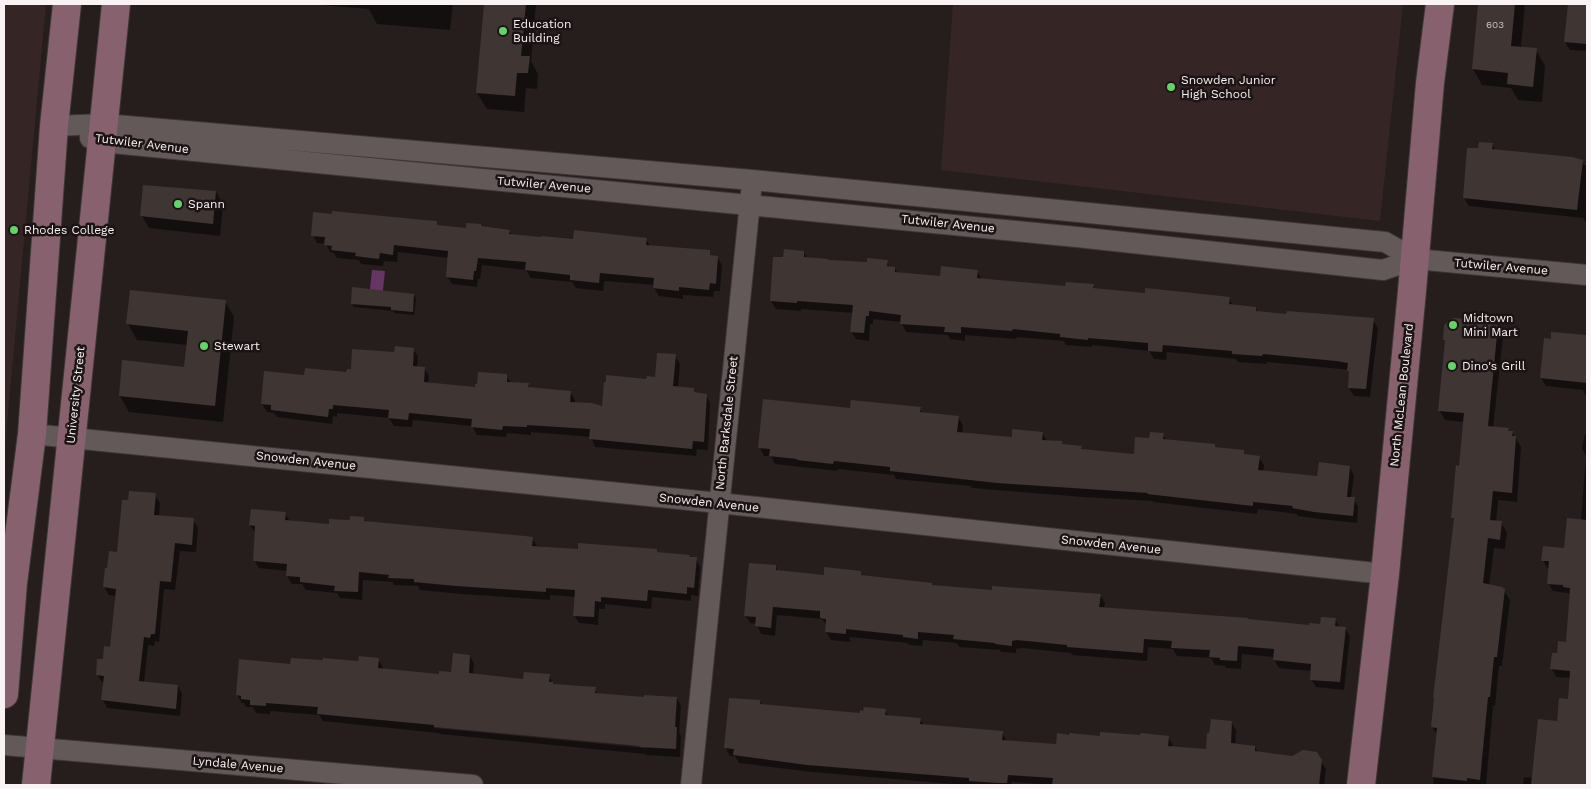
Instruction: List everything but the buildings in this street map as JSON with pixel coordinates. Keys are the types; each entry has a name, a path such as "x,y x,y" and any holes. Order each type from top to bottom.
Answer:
{"main road":[{"path":"4,694 13,583 32,434 41,285 54,126 67,4"},
{"name":"University Street","path":"36,785 116,4"},
{"name":"North McLean Boulevard","path":"1361,785 1385,574 1430,83 1440,4"}],"street":[{"name":"Tutwiler Avenue","path":"54,126 430,174 1077,237 1382,270 1414,259 1587,275"},
{"name":"Tutwiler Avenue","path":"103,133 432,152 752,180 1384,242 1414,259"},
{"path":"430,174 432,152"},
{"path":"586,189 589,166"},
{"name":"North Barksdale Street","path":"691,785 752,180"},
{"path":"1077,237 1078,212"},
{"name":"Snowden Avenue","path":"32,434 719,503 1385,574"},
{"name":"Lyndale Avenue","path":"4,745 473,785"}],"shaded area":[{"name":"Rhodes College","path":"4,4 46,4 4,456"},
{"name":"Snowden Junior High School","path":"953,4 1403,4 1380,221 941,170"},
{"path":"372,270 385,271 382,299 369,298"}],"place":[{"name":"Education Building","path":"503,31"},
{"name":"Snowden Junior High School","path":"1171,87"},
{"name":"Spann","path":"178,204"},
{"name":"Rhodes College","path":"14,230"},
{"name":"Midtown Mini Mart","path":"1453,325"},
{"name":"Stewart","path":"204,346"},
{"name":"Dino's Grill","path":"1452,366"}]}
